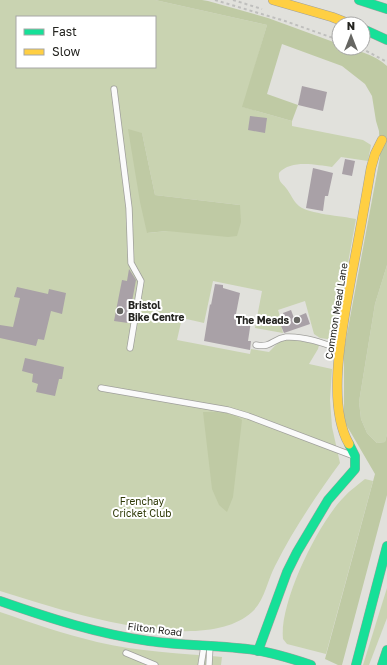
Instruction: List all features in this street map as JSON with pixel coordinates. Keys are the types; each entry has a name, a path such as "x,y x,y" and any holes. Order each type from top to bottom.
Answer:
{"main road":[{"path":"273,0 331,17"},
{"path":"359,0 387,9"},
{"path":"371,33 387,40"},
{"name":"Common Mead Lane","path":"355,456 344,436 341,424 338,396 339,349 371,168 382,140"},
{"path":"258,651 287,572 297,552 328,500 355,469 355,456"},
{"path":"357,662 387,546"},
{"name":"Filton Road","path":"0,601 69,624 125,637 151,641 258,651 311,665"},
{"path":"382,665 387,650"}],"lane":[{"path":"114,89 129,208 131,263 141,281 130,348"},
{"path":"256,344 268,346 278,339 287,337 300,338 339,349"},
{"path":"101,388 228,410 355,456"},
{"path":"201,665 207,646"},
{"path":"207,646 209,665"},
{"path":"126,653 155,665"}],"path":[{"path":"215,0 279,19 331,37"},
{"path":"371,53 387,62"}],"green space":[{"name":"Frenchay Cricket Club","path":"0,0 155,0 267,25 243,107 292,121 292,126 363,140 371,145 368,161 341,157 332,167 312,164 297,164 284,169 279,173 281,182 295,202 304,209 318,213 356,219 334,340 320,338 314,334 305,301 278,310 282,322 281,325 283,333 255,328 262,291 213,281 204,323 182,318 177,340 250,354 251,349 269,352 281,341 288,339 319,345 309,364 332,369 330,400 332,427 340,463 289,539 272,572 260,602 252,612 229,625 200,631 166,630 129,626 92,618 0,591","holes":["142,133 155,195 240,205 167,231 148,233"]},
{"path":"155,0 202,0 268,18 331,41 331,56 370,56 387,66 387,265 375,304 359,402 361,419 367,433 377,443 385,442 387,434 387,495 342,665 338,665 325,659 375,474 344,421 344,350 380,157 379,131 372,96 365,84 342,66 282,44 267,94 298,105 292,121 242,107 267,25"},
{"path":"128,129 142,133 155,195 240,205 241,222 237,236 228,237 167,231 147,233 140,202"},
{"path":"387,265 387,434 385,442 377,443 367,433 361,419 359,402 375,304"},
{"path":"203,412 218,412 234,415 242,420 233,497 227,512 219,505 212,489"},
{"path":"365,479 373,481 326,654 287,644 283,639 283,624 287,605 302,564 323,525 334,509 346,494"},
{"path":"387,588 387,618 369,665 363,665"},
{"path":"0,612 60,632 112,645 144,650 222,657 221,665 0,665"}],"building":[{"path":"302,86 327,92 323,111 298,105"},
{"path":"250,116 267,118 265,133 248,130"},
{"path":"345,159 355,161 352,176 342,174"},
{"path":"313,168 333,173 328,196 325,196 323,211 306,208"},
{"path":"129,269 136,280 128,323 114,321 122,280 127,281"},
{"path":"215,284 223,285 223,288 240,293 235,319 251,321 248,341 251,341 250,350 204,341"},
{"path":"17,287 48,294 49,289 66,293 62,314 51,311 44,340 38,339 36,346 0,338 0,325 13,327 20,298 14,297"},
{"name":"The Meads","path":"291,310 294,318 306,313 310,324 284,333 281,326 285,320 283,313"},
{"path":"25,358 64,367 62,379 59,379 55,396 36,392 38,384 32,382 33,374 22,371"}],"traffic: fast":[{"path":"359,0 387,9"},
{"path":"371,33 387,40"},
{"path":"258,651 287,572 297,552 328,500 355,469 355,456 349,444"},
{"path":"356,665 387,546"},
{"path":"0,601 92,630 130,638 162,643 255,650 276,654 311,665"},
{"path":"382,665 387,650"}],"traffic: slow":[{"path":"273,0 331,17"},
{"path":"349,444 342,427 338,406 338,360 371,168 375,154 382,140"}],"place":[{"name":"Bristol Bike Centre","path":"120,311"},
{"name":"The Meads","path":"297,320"}]}
